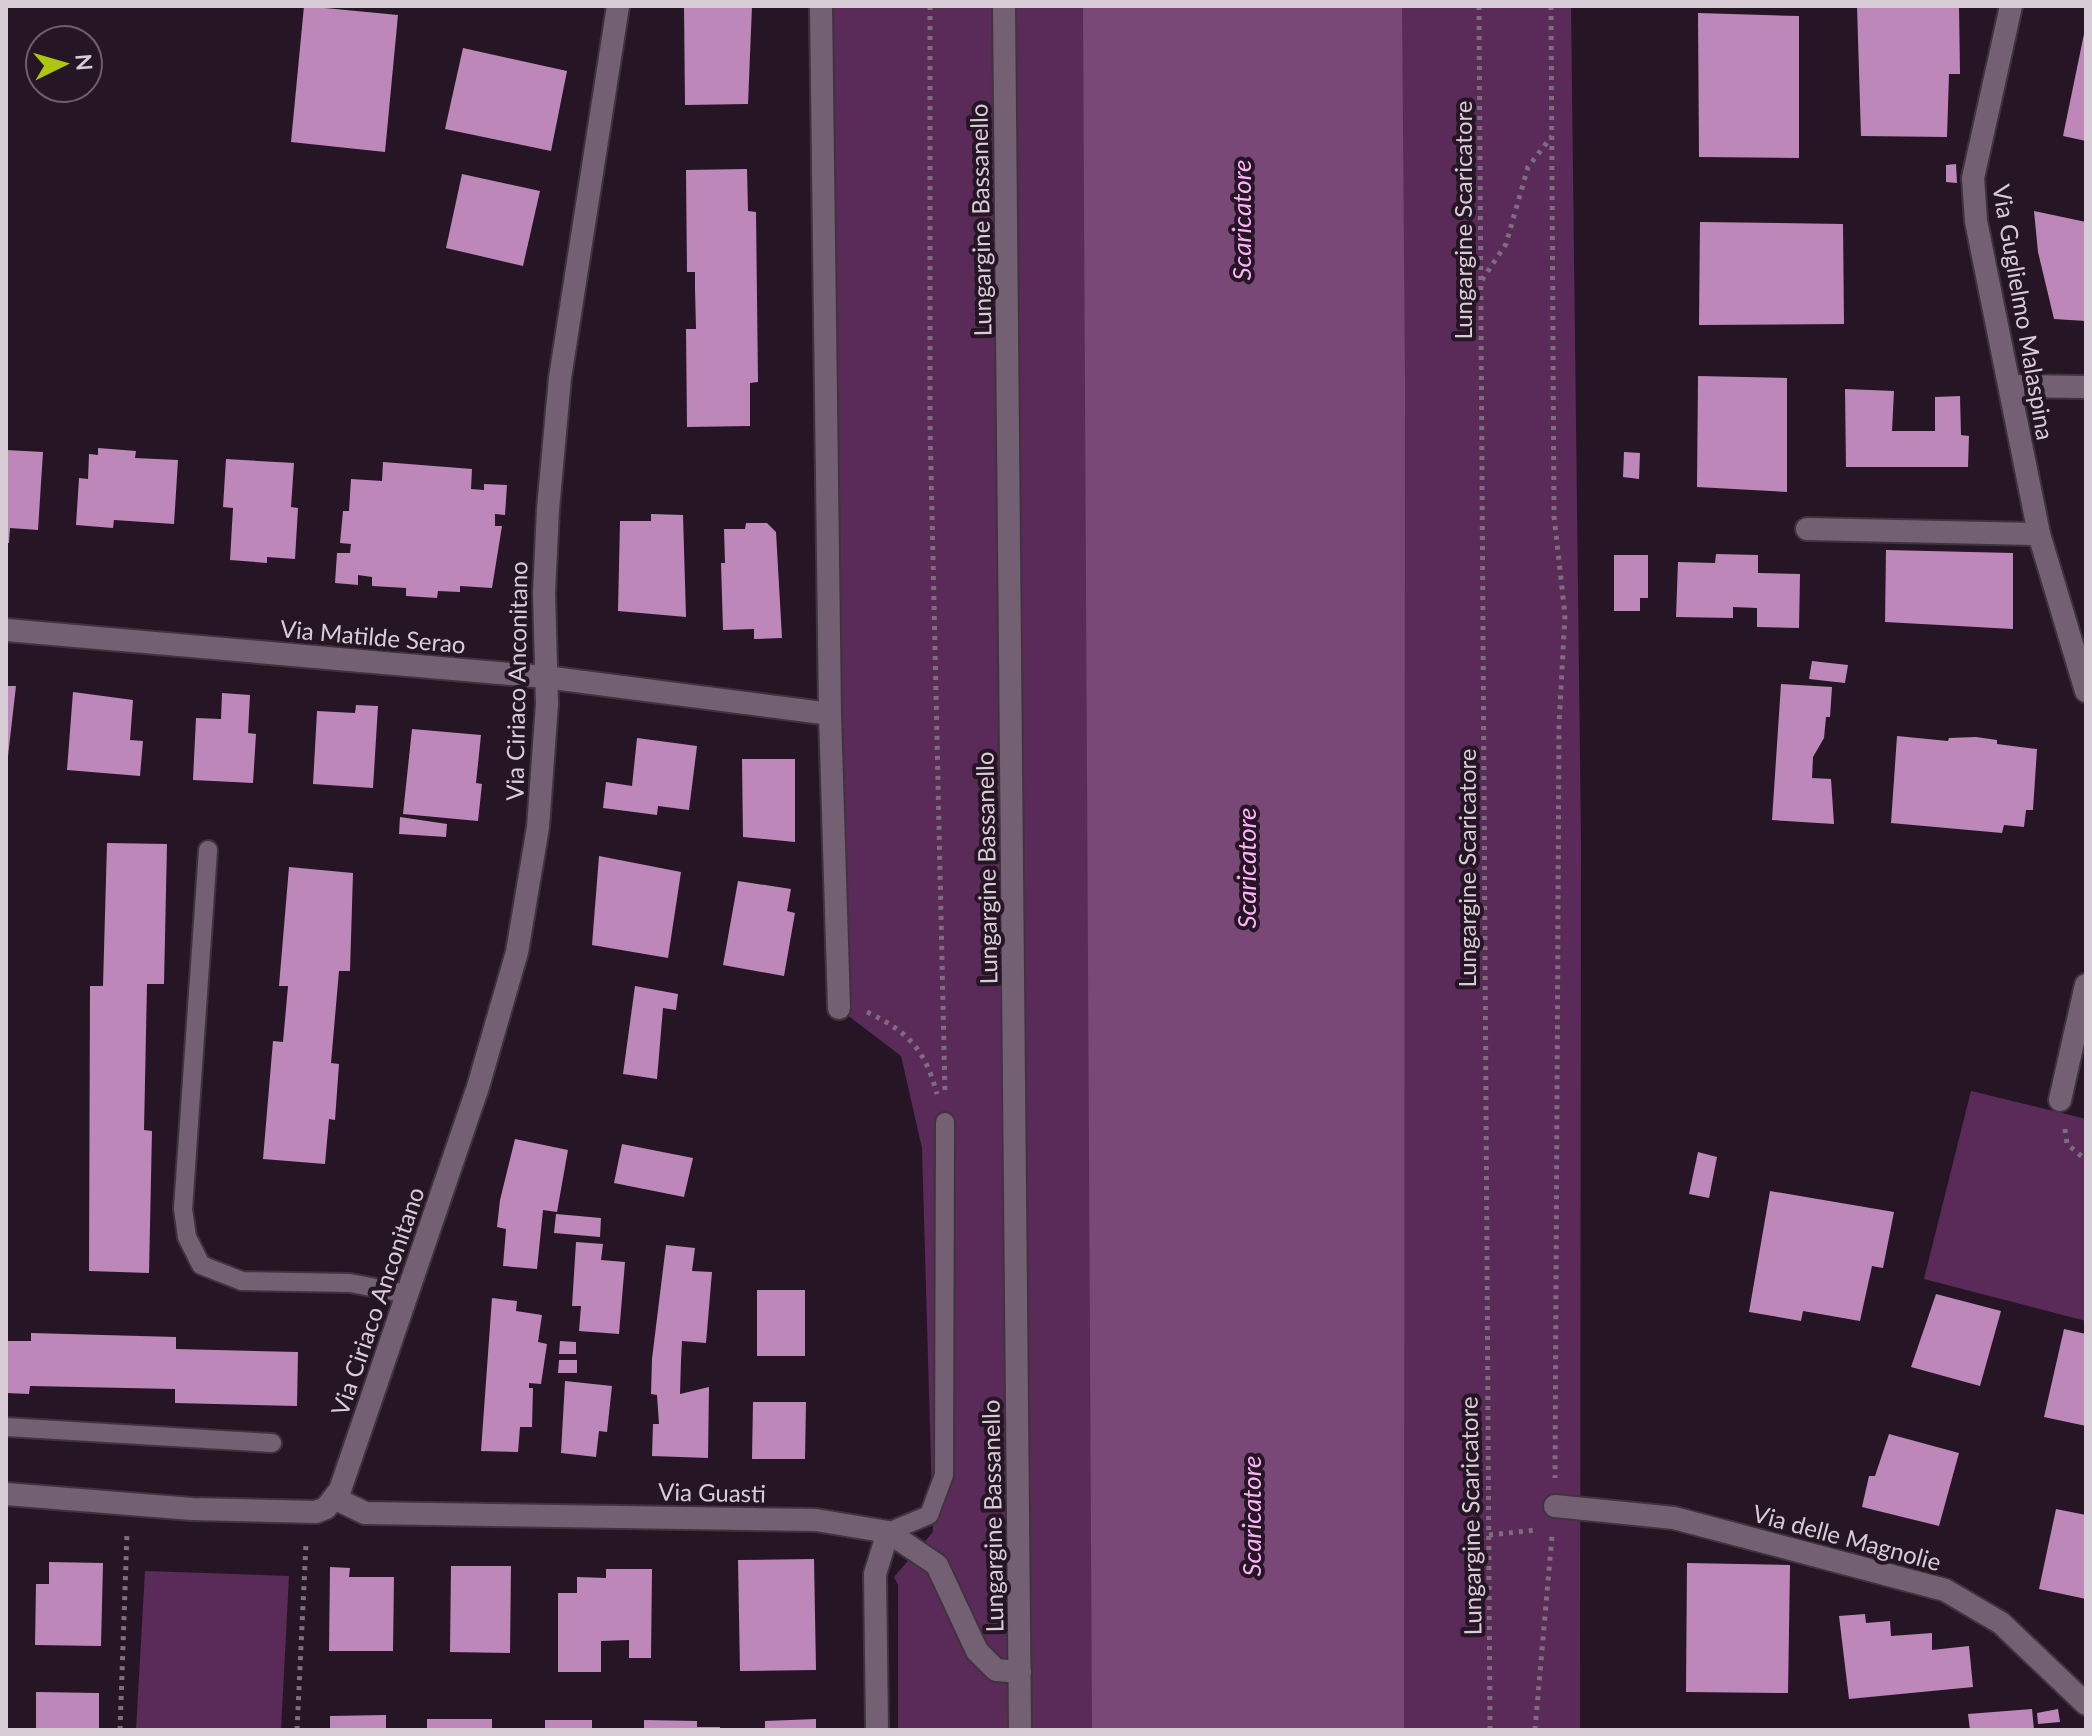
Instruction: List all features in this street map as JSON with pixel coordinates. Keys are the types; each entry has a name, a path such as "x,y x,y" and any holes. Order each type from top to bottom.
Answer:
{"street":[{"name":"Via Ciriaco Anconitano","path":"325,1505 351,1458 478,1087 517,952 538,827 547,704 548,509 560,378 618,6"},
{"path":"821,6 830,714 839,1008"},
{"name":"Lungargine Bassanello","path":"1004,6 1020,1730"},
{"name":"Via Guglielmo Malaspina","path":"2011,6 1973,178 1976,221 2039,534 2086,691"},
{"path":"2010,386 2086,387"},
{"path":"1807,529 2039,534"},
{"name":"Via Matilde Serao","path":"6,630 545,677 830,714"},
{"path":"2060,1100 2086,985"},
{"name":"Via Guasti","path":"6,1494 192,1509 325,1505 365,1513 816,1520 888,1532 937,1565 977,1651 996,1670 1020,1672"},
{"name":"Via delle Magnolie","path":"1555,1506 1674,1518 1945,1590 2001,1623 2086,1704"},
{"path":"877,1730 875,1574 888,1532"}],"lane":[{"path":"208,850 183,1209 187,1237 201,1265 242,1281 350,1283 407,1294"},
{"path":"888,1532 929,1515 944,1475 945,1122"},
{"path":"6,1427 272,1443"}],"path":[{"path":"930,6 930,425 945,1122"},
{"name":"Lungargine Scaricatore","path":"1479,6 1490,1730"},
{"path":"1551,6 1554,516 1565,615 1559,780 1555,1506"},
{"path":"1481,282 1506,244 1528,167 1553,135"},
{"path":"839,1008 870,1013 908,1038 928,1060 945,1122"},
{"path":"2060,1100 2067,1144 2086,1160"},
{"path":"1489,1535 1553,1529 1535,1730"},
{"path":"120,1730 127,1532"},
{"path":"297,1730 306,1537"}],"shaded area":[{"path":"822,6 1571,6 1581,842 1580,1730 898,1730 898,1585 894,1577 933,1532 922,1148 901,1056 846,1014"},
{"path":"1971,1091 2086,1119 2086,1321 1924,1279"},
{"path":"145,1571 289,1576 281,1730 136,1730"}],"water":[{"name":"Scaricatore","path":"1083,6 1402,6 1405,381 1404,1730 1092,1730"}],"building":[{"path":"304,6 398,15 385,152 291,142"},
{"path":"684,6 752,6 748,104 685,105"},
{"path":"1857,6 1959,6 1960,74 1949,74 1947,137 1861,136"},
{"path":"1698,13 1799,16 1799,158 1699,157"},
{"path":"2086,29 2086,141 2063,136"},
{"path":"463,48 567,71 551,151 445,129"},
{"path":"1956,164 1957,183 1946,182 1946,165"},
{"path":"747,169 748,211 756,212 758,382 750,383 750,426 687,427 686,329 696,329 695,272 687,272 686,170"},
{"path":"462,174 540,191 523,266 446,248"},
{"path":"2034,211 2086,222 2086,321 2054,319 2038,252"},
{"path":"1700,222 1843,224 1844,324 1699,325"},
{"path":"1698,376 1787,378 1787,492 1697,487"},
{"path":"1845,389 1894,391 1892,431 1935,431 1935,397 1960,396 1961,435 1969,436 1968,467 1846,467"},
{"path":"98,448 136,451 135,458 178,460 174,524 114,520 113,528 76,525 79,478 88,479 89,454 98,455"},
{"path":"6,450 43,452 38,530 10,528 9,543 6,543"},
{"path":"1624,452 1640,453 1639,479 1623,477"},
{"path":"226,459 294,463 291,507 298,508 295,559 267,557 267,563 230,560 233,508 223,507"},
{"path":"383,462 472,469 471,489 484,490 484,484 507,485 505,515 495,514 495,526 502,526 492,588 460,586 460,592 438,591 437,598 406,596 406,588 372,586 372,577 358,575 358,585 335,583 337,553 350,553 351,544 340,543 343,511 349,511 351,479 382,481"},
{"path":"651,514 683,515 686,617 618,611 620,521 651,521"},
{"path":"746,523 767,523 776,532 782,638 754,639 754,629 723,630 721,563 725,563 724,529 745,529"},
{"path":"1886,550 2013,553 2013,629 1885,622"},
{"path":"1716,554 1758,555 1758,573 1800,574 1799,628 1757,627 1757,608 1733,607 1733,618 1676,617 1678,562 1715,563"},
{"path":"1614,555 1648,555 1648,598 1640,598 1640,611 1614,611"},
{"path":"1812,661 1848,665 1845,683 1809,679"},
{"path":"1781,684 1832,687 1830,717 1826,717 1824,738 1813,757 1812,778 1831,779 1834,824 1772,820"},
{"path":"6,686 16,686 8,756 6,756"},
{"path":"73,692 133,700 130,740 143,741 140,776 67,770"},
{"path":"222,693 250,695 248,733 256,734 253,783 193,780 196,718 221,719"},
{"path":"356,705 378,706 373,788 313,784 317,711 355,713"},
{"path":"412,729 481,735 476,783 482,784 478,821 403,814"},
{"path":"1897,736 1948,741 1949,738 1976,737 1997,740 1997,744 2037,749 2033,810 2026,810 2024,827 2004,825 2002,833 1891,823"},
{"path":"637,738 697,746 689,810 658,806 657,815 603,808 606,782 632,786"},
{"path":"742,759 795,759 795,842 743,837"},
{"path":"400,817 447,824 446,837 399,834"},
{"path":"107,843 167,844 164,984 147,984 144,1130 152,1131 149,1273 89,1271 90,986 103,986"},
{"path":"599,856 681,872 668,958 592,945"},
{"path":"289,867 353,873 350,971 339,971 331,1063 339,1064 335,1120 329,1119 325,1164 263,1159 273,1041 283,1042 288,986 279,986"},
{"path":"738,881 791,889 787,911 795,913 784,976 723,965"},
{"path":"635,986 678,994 676,1010 663,1008 657,1079 623,1074"},
{"path":"515,1139 568,1150 557,1212 543,1210 537,1269 503,1266 506,1229 497,1227 500,1200"},
{"path":"622,1144 693,1158 684,1197 614,1183"},
{"path":"1698,1152 1717,1157 1709,1198 1689,1194"},
{"path":"1770,1191 1894,1212 1883,1268 1872,1266 1860,1321 1803,1311 1801,1321 1749,1312"},
{"path":"556,1214 601,1218 600,1237 554,1233"},
{"path":"576,1242 603,1244 601,1260 625,1262 619,1334 579,1331 581,1306 572,1306"},
{"path":"666,1245 695,1248 692,1271 712,1272 706,1343 682,1341 680,1394 709,1387 708,1458 652,1456 653,1424 659,1424 657,1395 651,1394 652,1359"},
{"path":"757,1290 805,1290 805,1356 757,1356"},
{"path":"1936,1294 2001,1311 1980,1386 1911,1367"},
{"path":"492,1298 517,1301 516,1311 542,1315 538,1342 547,1344 541,1384 529,1383 529,1388 533,1388 532,1427 520,1427 518,1452 481,1451"},
{"path":"2064,1329 2086,1334 2086,1426 2044,1417"},
{"path":"31,1333 176,1337 176,1349 298,1352 297,1406 175,1403 175,1389 30,1386 29,1394 6,1393 6,1341 31,1341"},
{"path":"560,1341 576,1342 576,1354 559,1354"},
{"path":"559,1360 577,1360 577,1373 558,1373"},
{"path":"565,1381 612,1386 607,1432 599,1431 596,1457 561,1453"},
{"path":"753,1402 806,1402 805,1459 752,1459"},
{"path":"1889,1434 1959,1453 1939,1526 1862,1507 1869,1476 1875,1476"},
{"path":"2056,1509 2086,1515 2086,1599 2039,1589"},
{"path":"814,1559 816,1670 740,1671 738,1560"},
{"path":"49,1562 103,1563 101,1646 35,1645 36,1584 49,1584"},
{"path":"1687,1563 1790,1565 1788,1693 1686,1692"},
{"path":"451,1566 511,1566 510,1653 450,1652"},
{"path":"330,1567 350,1568 349,1577 394,1577 393,1651 329,1651"},
{"path":"606,1569 652,1569 651,1658 629,1658 629,1640 601,1641 601,1672 558,1672 558,1593 577,1593 577,1577 606,1578"},
{"path":"1865,1614 1866,1623 1890,1621 1891,1636 1932,1633 1932,1650 1969,1646 1973,1687 1849,1699 1839,1616"},
{"path":"36,1692 99,1693 99,1730 36,1730"},
{"path":"2032,1709 2034,1730 1970,1730 1968,1714"},
{"path":"2058,1709 2060,1722 2038,1724 2037,1713"},
{"path":"386,1715 386,1730 330,1730 330,1716"},
{"path":"427,1719 492,1719 492,1730 427,1730"},
{"path":"816,1719 816,1730 765,1730 765,1721"},
{"path":"545,1720 592,1720 592,1730 545,1730"},
{"path":"644,1720 697,1721 697,1727 720,1727 720,1730 644,1730"}]}
